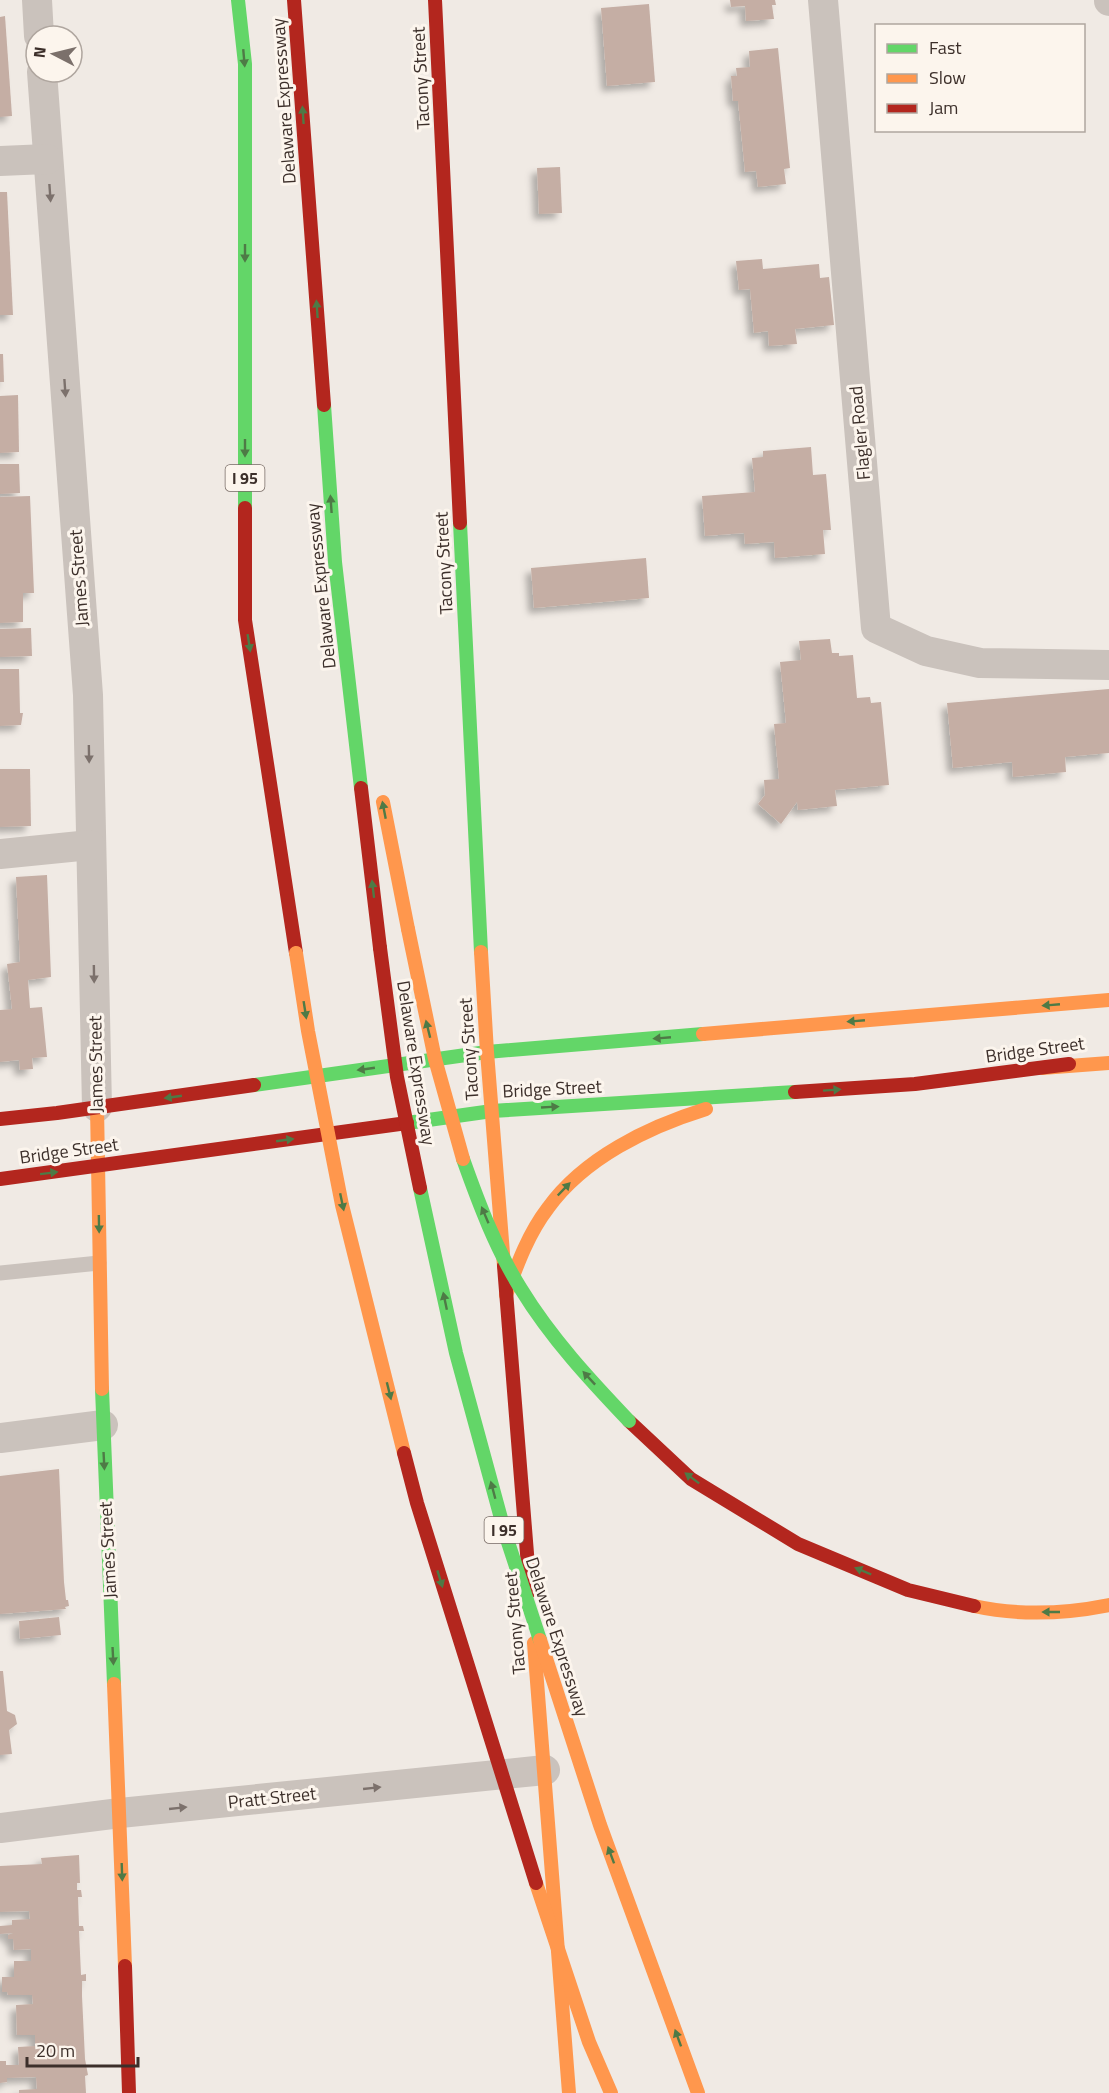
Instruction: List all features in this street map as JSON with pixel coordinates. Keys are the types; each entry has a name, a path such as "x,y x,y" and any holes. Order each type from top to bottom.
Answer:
{"main road":[{"name":"Delaware Expressway","path":"238,0 245,64 245,620 308,1031 342,1204 417,1503 524,1848 590,2042 611,2093"},
{"name":"Delaware Expressway","path":"294,0 335,562 397,1077 456,1353 505,1533 600,1825 698,2093"},
{"name":"Tacony Street","path":"435,0 474,835 487,1052 569,2093"},
{"path":"335,562 369,734"},
{"path":"380,791 424,1012 466,1169 504,1257 541,1319 576,1365 629,1421 691,1479 798,1544 908,1590 1001,1612 1072,1612 1109,1605"},
{"path":"0,1119 487,1052 1109,1000"},
{"name":"Bridge Street","path":"0,1179 492,1111 915,1084 1109,1057"},
{"path":"1042,1068 1109,1063"},
{"path":"506,1295 531,1234 565,1186 634,1139 666,1122 703,1110 773,1093"},
{"name":"James Street","path":"97,1107 103,1425 120,1813 129,2093"}],"street":[{"path":"37,0 38,24"},
{"name":"Flagler Road","path":"823,0 876,628 926,651 980,663 1109,665"},
{"name":"James Street","path":"43,84 88,695 97,1107"},
{"path":"0,161 47,159"},
{"path":"0,854 90,845"},
{"path":"0,1438 103,1425"},
{"name":"Pratt Street","path":"0,1828 120,1813 545,1770"}],"lane":[{"path":"0,1273 99,1263"}],"building":[{"path":"730,0 775,0 776,5 772,5 774,19 746,21 745,6 731,7"},
{"path":"649,4 655,82 607,86 601,8"},
{"path":"5,16 12,116 0,117 0,17"},
{"path":"778,48 790,168 784,169 786,184 758,187 756,171 745,172 738,101 733,101 731,76 737,76 736,68 750,67 749,51"},
{"path":"560,167 562,213 539,214 537,168"},
{"path":"0,192 7,192 13,315 0,315"},
{"path":"762,259 763,269 819,264 820,278 829,277 834,325 795,329 797,344 769,346 768,331 754,333 750,289 739,290 736,261"},
{"path":"0,354 3,354 4,382 0,382"},
{"path":"18,395 19,452 0,453 0,396"},
{"path":"811,447 813,475 826,474 831,530 823,530 825,554 775,558 774,542 745,544 744,533 705,536 702,496 755,492 752,458 763,457 763,451"},
{"path":"0,464 19,464 20,493 0,494"},
{"path":"30,496 34,593 23,593 23,622 0,623 0,497"},
{"path":"646,558 649,598 534,608 531,568"},
{"path":"31,628 32,656 0,657 0,629"},
{"path":"830,639 832,653 839,653 839,656 853,655 857,698 870,697 871,703 881,702 889,785 835,790 837,806 798,810 797,802 781,824 758,804 765,795 764,780 779,779 774,724 786,723 780,662 801,660 799,641"},
{"path":"0,669 19,669 20,713 23,713 21,725 0,726"},
{"path":"1109,689 1109,753 1065,757 1066,772 1013,777 1012,762 953,768 947,703"},
{"path":"0,769 30,769 31,826 0,827"},
{"path":"47,875 51,977 28,980 30,1008 42,1007 47,1057 32,1058 33,1069 20,1070 19,1060 0,1062 0,1010 12,1009 7,964 20,962 16,877"},
{"path":"59,1469 64,1582 69,1606 65,1607 66,1609 0,1614 0,1476"},
{"path":"59,1617 61,1635 20,1639 19,1621"},
{"path":"0,1671 3,1671 7,1711 15,1715 17,1724 9,1730 12,1754 0,1755"},
{"path":"79,1855 80,1883 77,1883 77,1890 81,1890 82,1897 78,1897 79,1926 83,1926 84,1931 79,1931 81,1975 86,1974 86,1981 82,1981 82,1996 88,2075 85,2076 86,2093 19,2093 19,2090 37,2089 36,2077 7,2078 7,2082 0,2083 0,2061 6,2061 6,2065 19,2065 18,2047 35,2046 35,2035 17,2035 16,2005 33,2004 32,1995 8,1995 7,1992 2,1992 2,1977 14,1977 14,1961 31,1961 31,1949 14,1950 13,1939 8,1939 8,1935 13,1933 0,1934 0,1926 12,1925 12,1920 30,1919 29,1911 0,1912 0,1866 42,1864 41,1858"}],"traffic: fast":[{"path":"238,0 245,64 245,508"},
{"path":"324,405 335,562 361,788"},
{"path":"460,523 481,952"},
{"path":"254,1085 487,1052 703,1034"},
{"path":"407,1123 492,1111 795,1092"},
{"path":"463,1159 496,1242 521,1289 558,1341 629,1421"},
{"path":"420,1188 456,1353 505,1533 540,1640"},
{"path":"102,1389 114,1684"}],"traffic: slow":[{"path":"383,802 408,929"},
{"path":"408,929 435,1059 463,1159"},
{"path":"481,952 504,1266"},
{"path":"296,953 308,1031 342,1205 404,1453"},
{"path":"703,1034 1109,1000"},
{"path":"1042,1068 1109,1063"},
{"path":"97,1107 102,1389"},
{"path":"506,1295 535,1228 548,1208 580,1174 599,1159 640,1135 706,1109"},
{"path":"974,1606 1042,1613 1109,1605"},
{"path":"540,1640 600,1825 698,2093"},
{"path":"534,1643 569,2093"},
{"path":"114,1684 125,1966"},
{"path":"536,1883 589,2042 611,2093"}],"traffic: jam":[{"path":"294,0 324,405"},
{"path":"435,0 460,523"},
{"path":"245,508 245,620 296,953"},
{"path":"361,788 380,948"},
{"path":"380,948 397,1077 420,1188"},
{"path":"795,1092 915,1084 1069,1064"},
{"path":"0,1119 254,1085"},
{"path":"0,1179 407,1123"},
{"path":"504,1266 530,1591"},
{"path":"629,1421 691,1479 798,1544 908,1590 974,1606"},
{"path":"404,1453 417,1503 536,1883"},
{"path":"125,1966 129,2093"}]}
